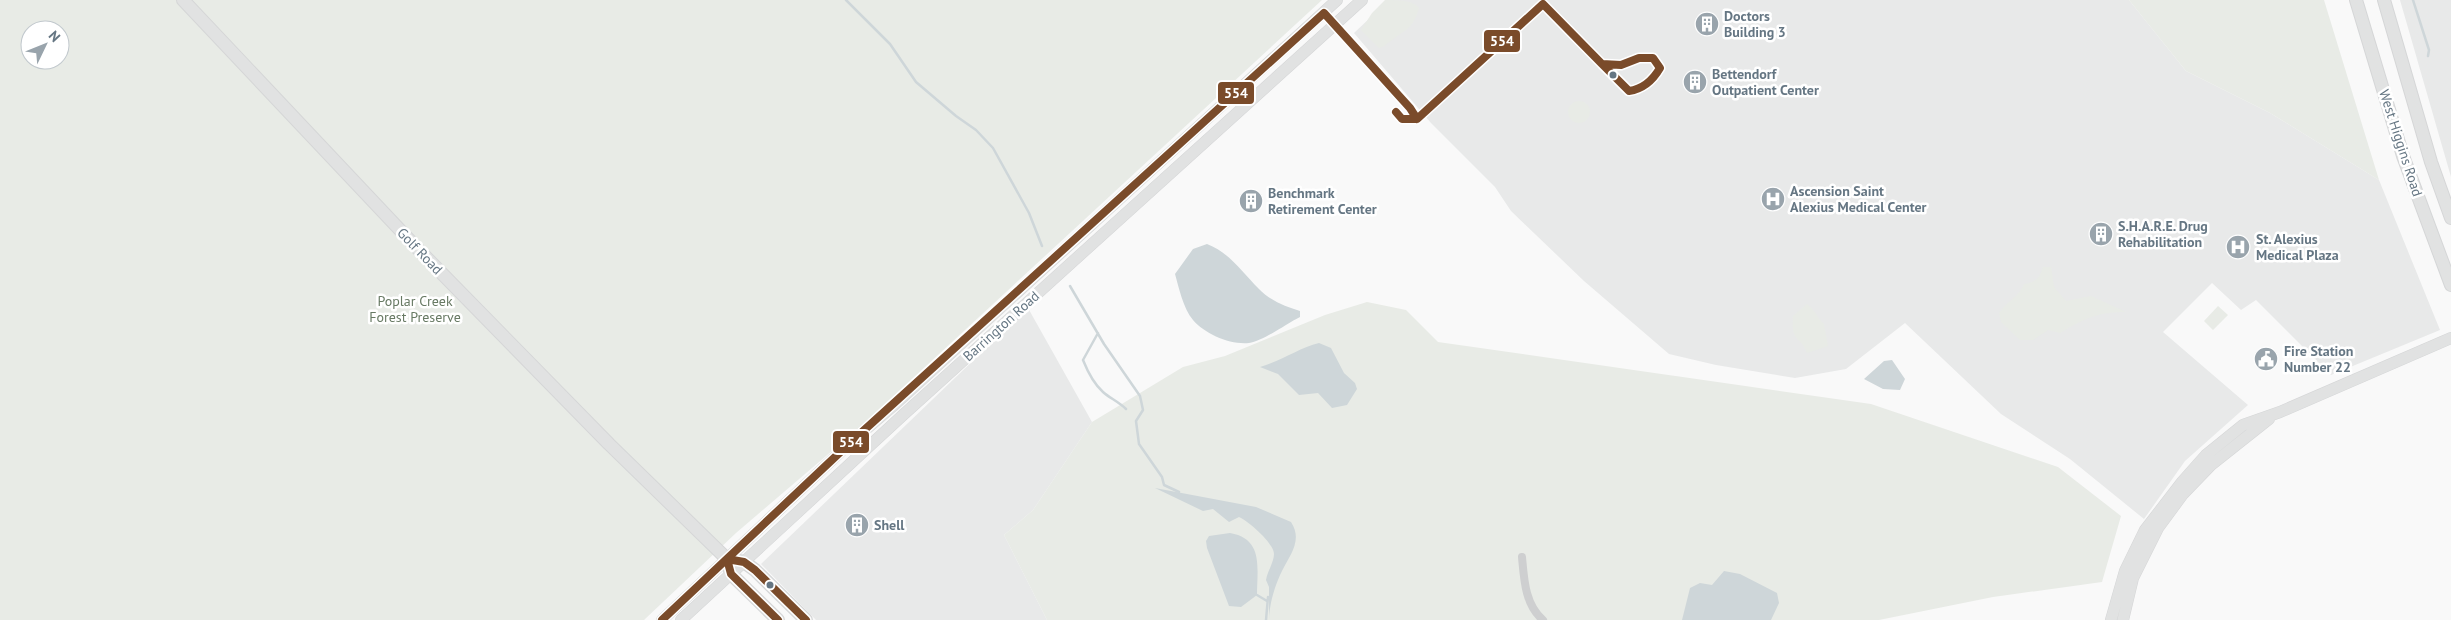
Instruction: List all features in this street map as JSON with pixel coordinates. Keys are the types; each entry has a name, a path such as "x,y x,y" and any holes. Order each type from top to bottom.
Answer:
{"main road":[{"name":"Golf Road","path":"183,0 416,248 609,444 727,558"},
{"name":"Barrington Road","path":"662,620 851,442 901,399 1338,0"},
{"name":"Barrington Road","path":"681,620 1043,287 1362,0"},
{"name":"West Higgins Road","path":"2356,0 2403,156 2451,285"},
{"name":"West Higgins Road","path":"2384,0 2430,162 2451,218"},
{"path":"2111,620 2125,571 2148,524 2206,455 2243,425 2274,414 2451,338"},
{"path":"2123,620 2133,578 2158,528 2183,494 2211,465 2274,414"},
{"path":"778,620 731,574 727,558 744,562 755,570 806,620"}],"street":[{"path":"1522,557 1524,581 1530,602 1543,620"}],"shaded area":[{"name":"Ascension Saint Alexius Medical Center","path":"1389,0 2129,0 2186,71 2270,113 2379,180 2440,330 2331,375 2256,300 2241,310 2212,283 2163,332 2248,405 2185,461 2144,519 2070,459 2001,414 1905,323 1846,369 1795,378 1716,365 1669,354 1584,281 1511,211 1495,187 1431,123 1354,33"},
{"path":"2400,0 2451,0 2451,177"},
{"path":"1207,244 1229,258 1268,297 1300,311 1300,317 1268,336 1249,343 1218,338 1204,330 1193,320 1187,310 1175,274 1193,249"},
{"path":"1028,308 1092,422 1033,510 1004,535 1047,620 816,620 761,564"},
{"path":"1319,343 1331,348 1344,373 1355,383 1357,389 1347,405 1332,408 1318,393 1299,395 1278,374 1260,367"},
{"path":"1892,360 1905,379 1900,390 1883,389 1864,379 1884,361"},
{"path":"1155,488 1256,507 1291,522 1296,535 1296,541 1275,589 1269,620 1269,587 1266,580 1274,554 1270,544 1254,528 1239,517 1229,522 1213,509 1203,511"},
{"path":"1230,533 1241,536 1249,541 1256,556 1257,595 1241,607 1229,606 1207,548 1206,541 1209,536"},
{"path":"1724,571 1740,574 1777,593 1779,603 1771,620 1682,620 1690,588 1700,583 1712,585"}],"green space":[{"name":"Poplar Creek Forest Preserve","path":"0,0 1322,0 860,427 736,533 644,620 0,620"},
{"path":"1385,0 1409,2 1419,8 1415,20 1409,27 1379,48 1361,30 1372,13"},
{"path":"2129,0 2324,0 2379,180 2270,113 2186,71"},
{"path":"1579,101 1587,104 1590,112 1587,120 1579,123 1571,120 1568,112 1571,104"},
{"path":"2043,267 2051,267 2054,287 2066,301 2091,296 2126,312 2099,315 2084,320 2060,333 2048,330 2033,340 2020,340 2001,322 1999,313 2022,289 2024,284 2036,279"},
{"path":"1367,302 1406,310 1438,342 1871,404 2058,467 2121,516 2102,582 1993,597 1879,620 1047,620 1004,535 1033,510 1092,422 1183,367 1225,356 1325,315"},
{"path":"1807,304 1824,324 1828,346 1807,353 1794,335 1793,316"},
{"path":"2218,306 2228,315 2213,330 2204,321"}],"waterway":[{"path":"846,0 890,44 916,82 956,116 976,130 993,148 1029,213 1042,246"},
{"path":"2413,0 2429,50 2428,56"},
{"path":"1070,286 1104,344 1140,396 1143,410 1136,421 1139,444 1162,477 1164,485 1179,492"},
{"path":"1098,333 1083,360 1091,377 1100,389 1126,409"},
{"path":"1257,595 1267,601"},
{"path":"1266,620 1268,597"}],"transit line":[{"name":"554","path":"1396,112 1402,119 1417,119 1543,4 1602,64"},
{"name":"554","path":"662,620 851,442 1324,13 1410,108 1417,119"},
{"name":"554","path":"1639,58 1653,58 1660,68 1647,83 1629,91 1602,64 1621,65 1639,58"},
{"name":"554","path":"778,620 731,574 727,559 744,562 755,570 806,620"}],"place":[{"name":"Doctors Building 3","path":"1707,24"},
{"name":"Bettendorf Outpatient Center","path":"1695,82"},
{"name":"Ascension Saint Alexius Medical Center","path":"1773,199"},
{"name":"Benchmark Retirement Center","path":"1251,201"},
{"name":"S.H.A.R.E. Drug Rehabilitation","path":"2101,234"},
{"name":"St. Alexius Medical Plaza","path":"2238,247"},
{"name":"Fire Station Number 22","path":"2266,359"},
{"name":"Shell","path":"857,525"}]}
